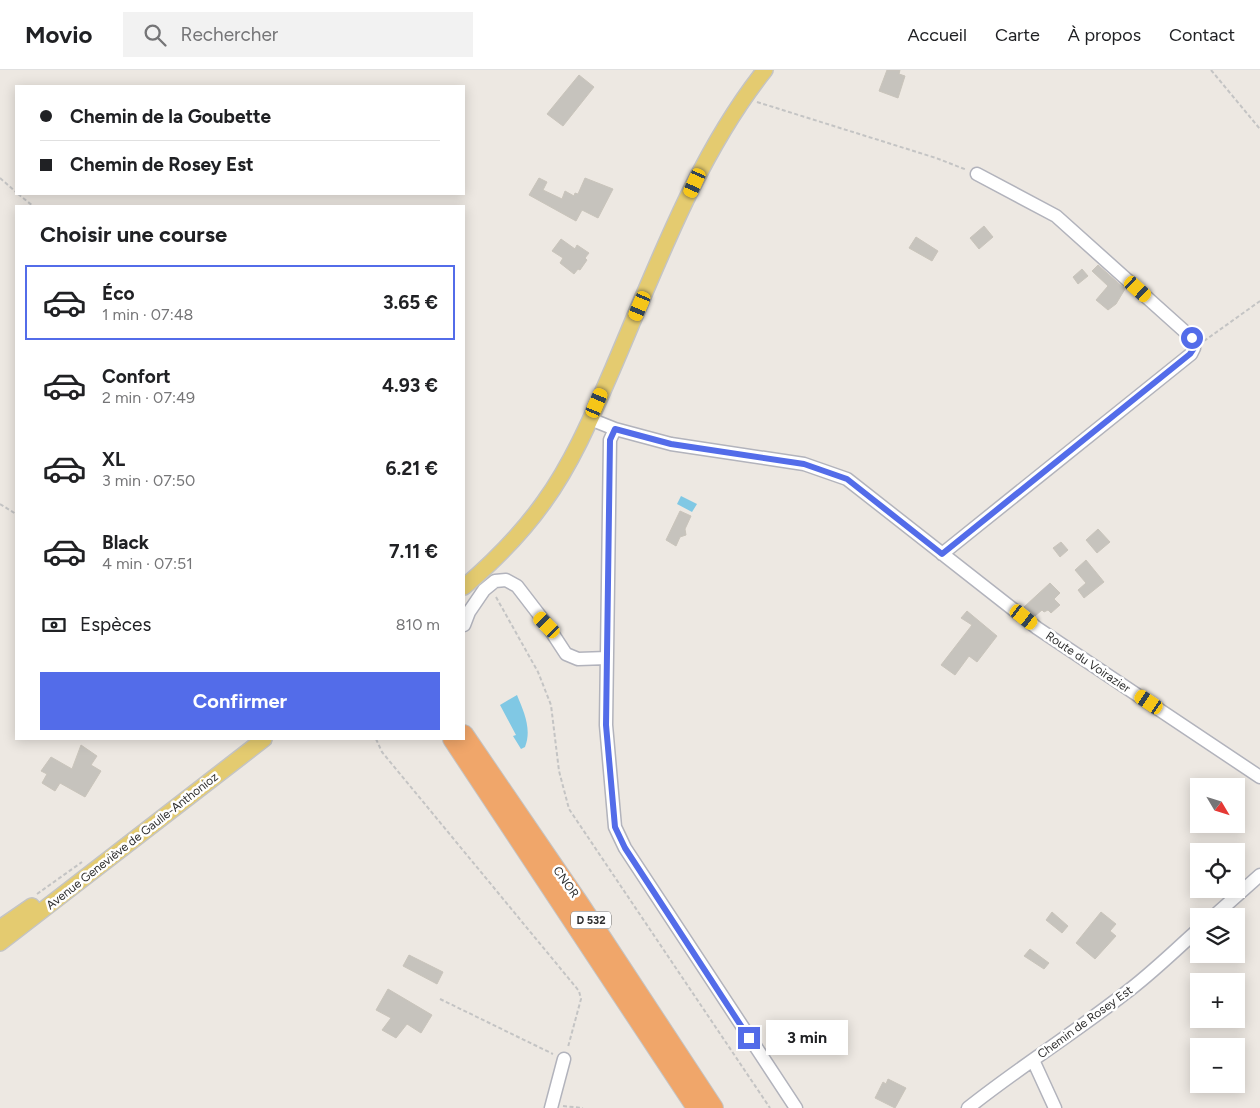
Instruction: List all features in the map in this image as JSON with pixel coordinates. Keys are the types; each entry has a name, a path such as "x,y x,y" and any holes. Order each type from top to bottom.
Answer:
{"highway":[{"name":"CNOR","path":"465,735 580,904 714,1108"},
{"name":"CNOR","path":"453,740 696,1108"}],"main road":[{"path":"469,583 544,503 561,475 590,419 695,183 720,135 743,98 765,70"},
{"name":"Avenue Geneviève de Gaulle-Anthonioz","path":"0,943 119,849 263,740"},
{"path":"0,928 68,881 119,849"}],"street":[{"path":"942,554 1190,354 1194,348 1192,338 1056,216 977,174"},
{"name":"Route du Voirazier","path":"590,419 615,429 671,444 804,464 847,479 1037,628 1260,777"},
{"path":"615,429 610,440 606,725 613,812 617,835 796,1108"},
{"path":"465,622 469,612 484,590 495,582 506,580 516,586 547,625 566,654 578,659 607,658"},
{"path":"1223,908 1260,876"},
{"name":"Chemin de Rosey Est","path":"968,1108 1015,1071 1126,993 1190,937"},
{"path":"551,1106 564,1059"},
{"path":"1033,1060 1055,1108"}],"path":[{"path":"1211,70 1260,129"},
{"path":"743,98 936,158 977,174"},
{"path":"0,178 15,191"},
{"path":"20,195 33,205"},
{"path":"1194,348 1260,301"},
{"path":"0,504 15,513"},
{"path":"377,740 388,759 579,991 581,999 564,1059 440,999"},
{"path":"551,1106 583,1108"}],"water":[{"path":"681,496 697,504 692,512 677,504"},
{"path":"517,695 524,714 528,734 525,747 521,749 513,736 516,735 500,705"}],"building":[{"path":"887,70 900,70 899,74 905,76 898,98 879,91"},
{"path":"579,75 594,87 563,126 547,114"},
{"path":"539,178 547,182 543,190 562,199 565,191 574,196 575,193 578,194 585,178 613,189 598,218 582,210 576,221 529,195"},
{"path":"984,226 993,237 979,249 970,238"},
{"path":"916,237 938,251 932,261 909,248"},
{"path":"561,239 575,249 577,245 589,253 585,258 587,260 580,270 578,269 574,274 560,263 563,258 552,251"},
{"path":"1098,265 1125,289 1116,304 1108,310 1096,300 1108,286 1092,271"},
{"path":"1082,269 1088,276 1078,284 1073,277"},
{"path":"680,511 691,516 685,529 686,535 680,537 676,546 666,540"},
{"path":"1098,529 1110,542 1097,553 1086,540"},
{"path":"1061,542 1068,550 1060,557 1053,548"},
{"path":"1086,560 1104,582 1084,598 1078,590 1086,583 1075,570"},
{"path":"1050,583 1060,593 1054,599 1060,605 1051,613 1048,610 1044,612 1042,610 1035,616 1024,607"},
{"path":"967,611 997,636 977,662 969,656 955,675 941,665 972,625 961,618"},
{"path":"81,745 97,756 91,765 101,771 85,797 60,783 55,791 42,783 47,774 41,771 51,757 72,769"},
{"path":"1052,912 1068,926 1062,933 1046,920"},
{"path":"1101,912 1116,924 1110,931 1116,936 1095,959 1076,943"},
{"path":"1030,949 1049,963 1044,969 1024,956"},
{"path":"409,955 443,972 437,984 403,966"},
{"path":"388,989 432,1015 421,1033 407,1024 396,1038 382,1030 391,1018 376,1010"},
{"path":"888,1079 906,1088 895,1108 875,1098 883,1082 886,1084"}],"route":[{"path":"749,1038 625,848 617,835 615,827 606,725 610,440 615,429 671,444 804,464 847,479 942,554 1190,354 1194,348 1192,338"}]}
